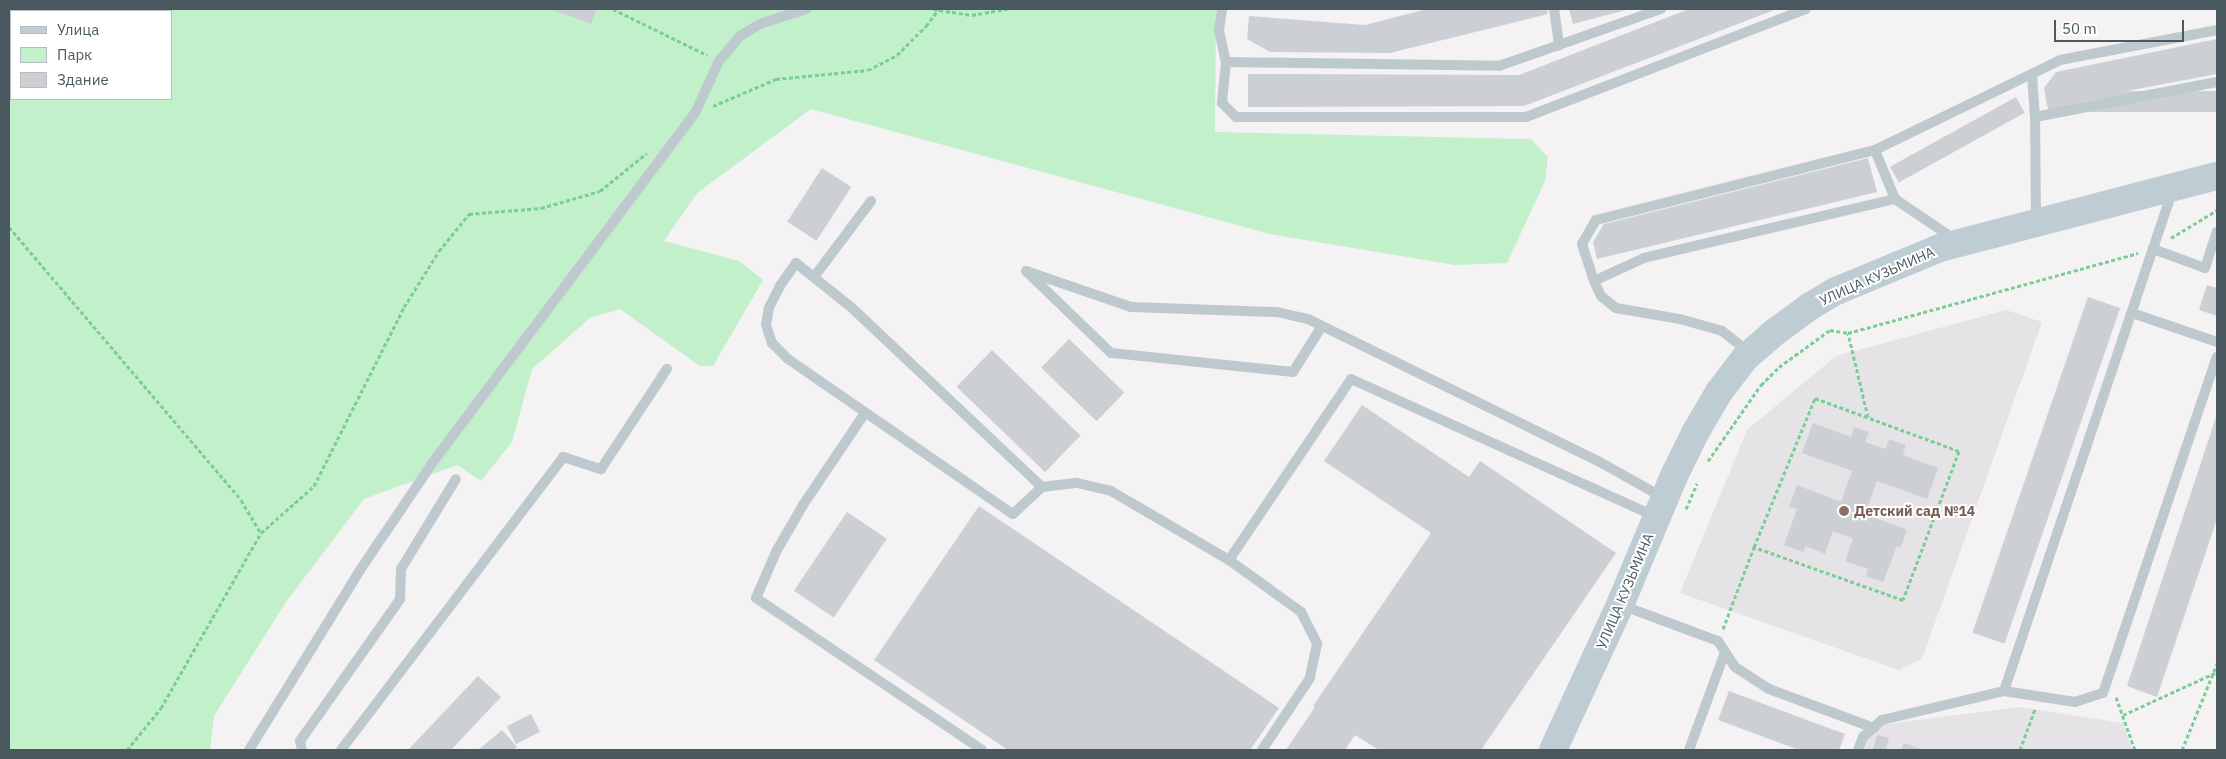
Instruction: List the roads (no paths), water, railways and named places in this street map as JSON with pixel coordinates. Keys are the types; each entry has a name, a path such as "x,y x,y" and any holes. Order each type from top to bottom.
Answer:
{"main road":[{"name":"УЛИЦА КУЗЬМИНА","path":"1553,750 1620,605 1668,511 1695,433 1719,392 1751,353 1788,322 1836,291 1893,266 1959,242 2217,176"}],"lane":[{"path":"249,750 360,570 432,462 695,113 719,61 740,36 760,24 808,9"},
{"path":"1222,9 1219,30 1226,62 1222,102 1236,117 1526,117 1806,9"},
{"path":"1554,9 1559,46"},
{"path":"1226,62 1499,66 1661,9"},
{"path":"1751,353 1722,330 1680,319 1616,308 1600,296 1582,244 1596,220 1875,150 2060,60 2217,30"},
{"path":"2032,74 2035,117 2036,222"},
{"path":"2035,117 2217,82"},
{"path":"1875,150 1896,199 1959,242"},
{"path":"2004,691 2173,188"},
{"path":"1594,281 1644,258 1896,199"},
{"path":"814,277 871,202"},
{"path":"2153,249 2205,268 2217,232"},
{"path":"1042,487 852,308 796,263 780,286 769,308 766,325 772,342 788,359 865,413 1013,514 1042,487 1077,483 1111,491 1230,560 1301,612 1317,644 1310,678 1262,750"},
{"path":"1322,326 1293,372 1111,353 1026,271 1131,307 1277,312 1308,319 1600,462 1668,511"},
{"path":"2132,313 2217,342"},
{"path":"1858,750 1863,738 1882,720 2004,691 2075,702 2103,693 2217,357"},
{"path":"341,750 564,457 600,469 667,369"},
{"path":"1230,560 1351,379 1668,511"},
{"path":"865,413 802,505 776,552 756,598 982,750"},
{"path":"302,750 300,741 400,599 401,569 456,479"},
{"path":"1620,605 1718,641 1735,667 1769,689 1874,728"},
{"path":"1689,750 1725,652"}],"place":[{"name":"Детский сад №14","path":"1844,511"}]}
